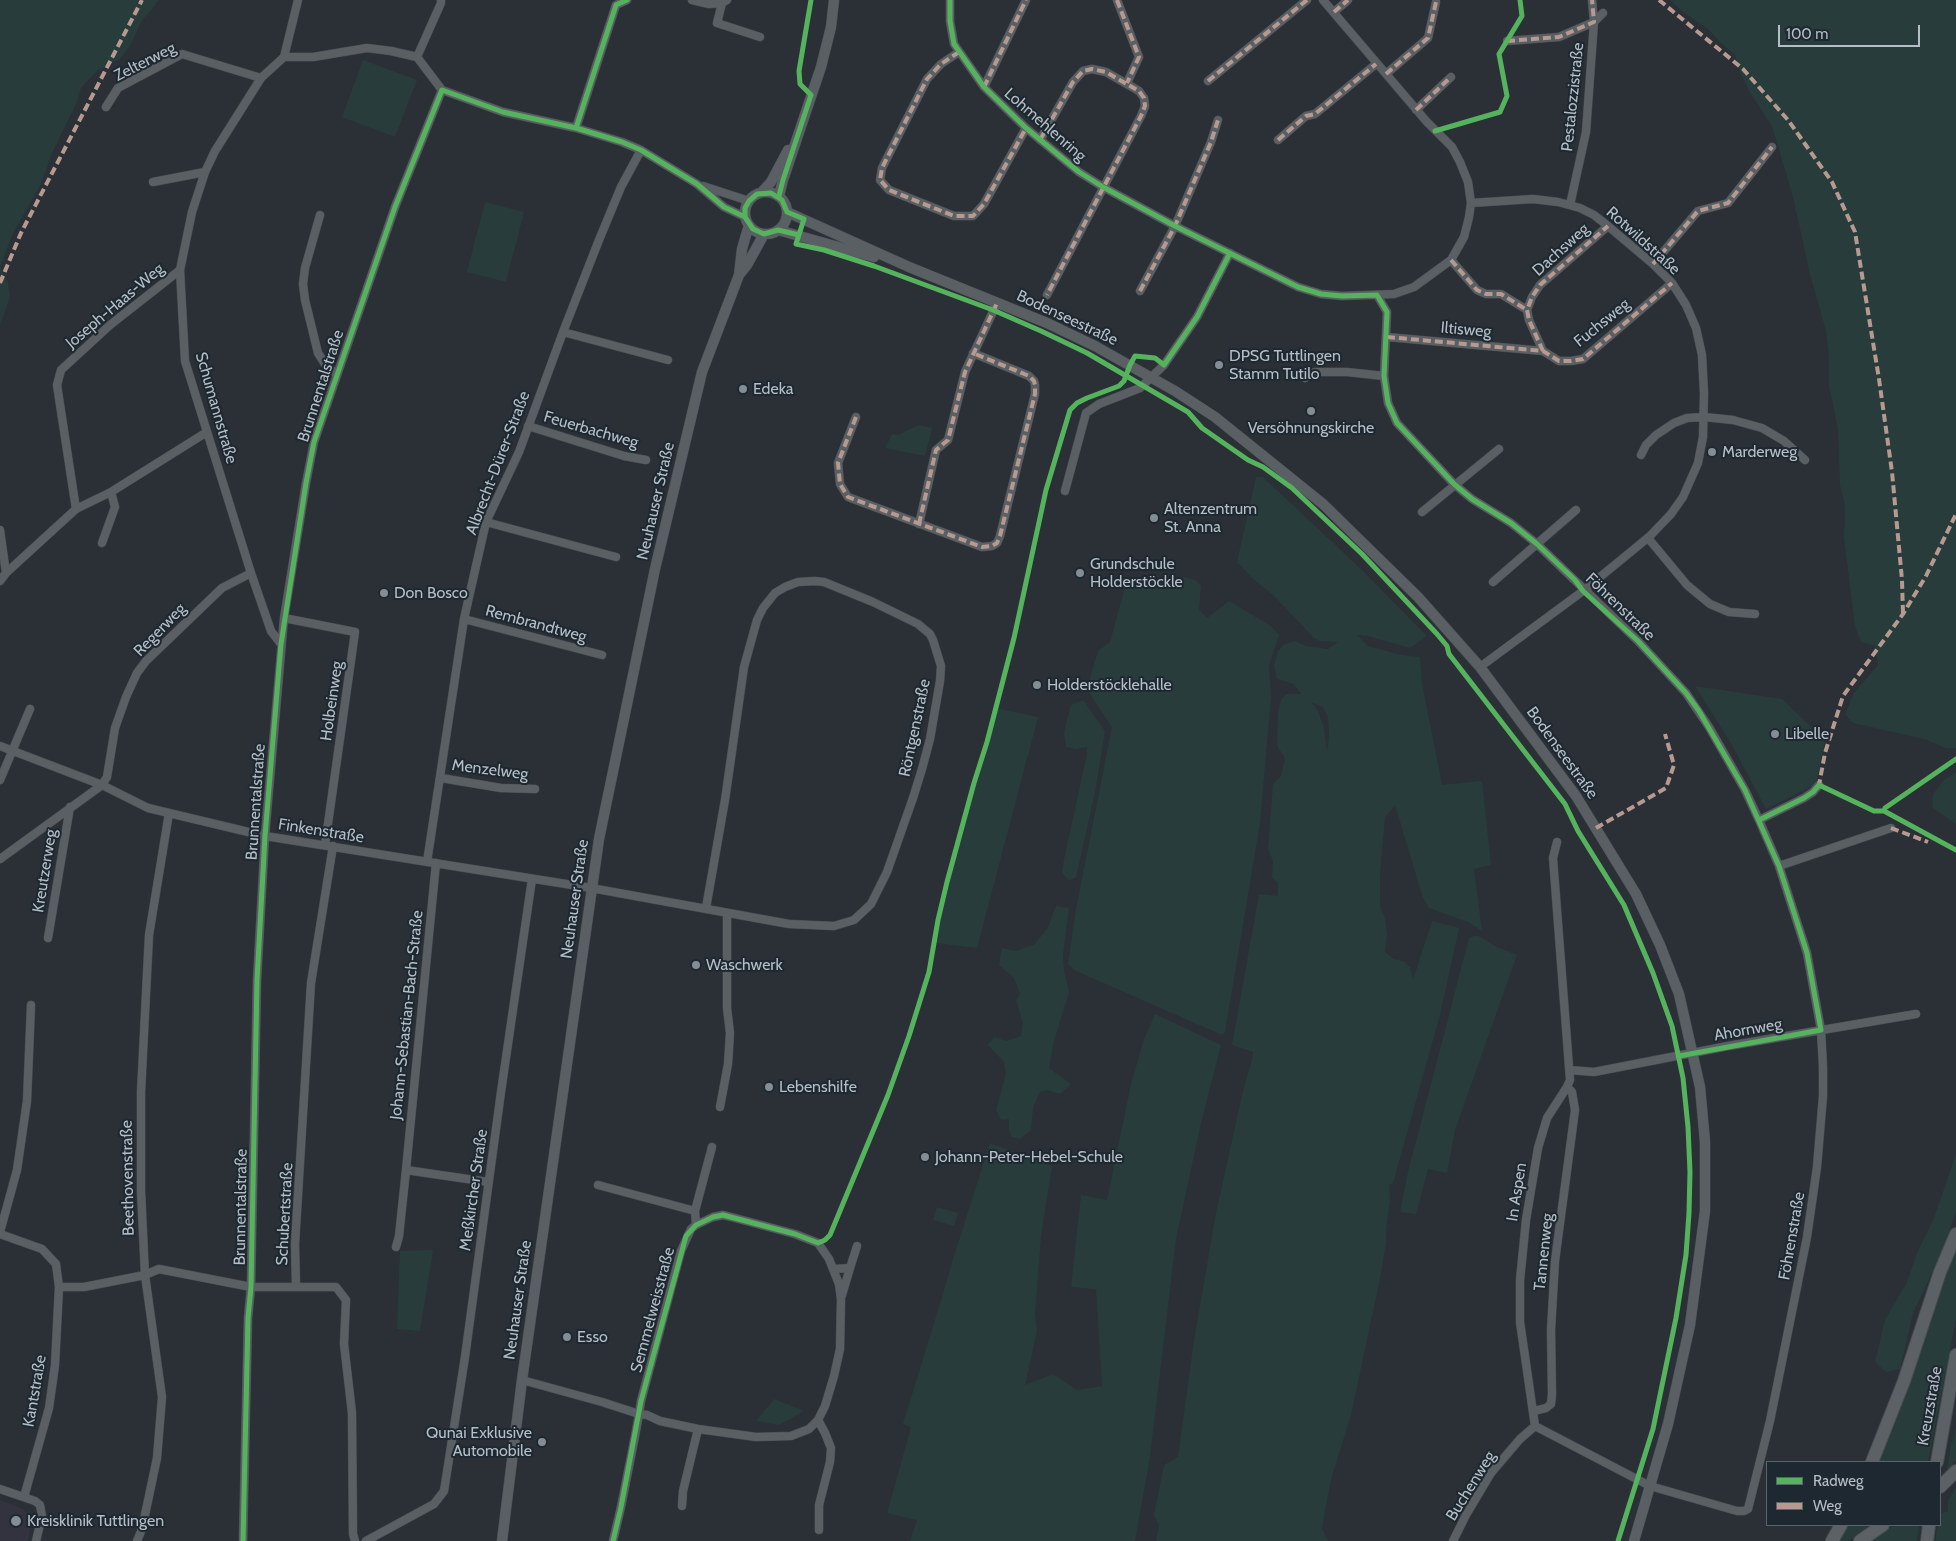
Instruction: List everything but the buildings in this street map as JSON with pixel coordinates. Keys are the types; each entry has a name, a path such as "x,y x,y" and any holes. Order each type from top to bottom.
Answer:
{"main road":[{"path":"1872,1461 1904,1381 1940,1272 1956,1234"},
{"name":"Kreuzstraße","path":"1938,1459 1956,1355"},
{"path":"1941,1486 1956,1471"},
{"path":"1832,1541 1840,1526"},
{"path":"1860,1541 1882,1526"}],"street":[{"path":"298,0 284,57 312,57 367,48 416,57 442,90 502,112 576,128 641,150 697,184 724,207 747,221 753,229 764,234 778,230 786,219 787,212 784,203 779,196 771,192 757,194 749,201 746,208 747,221"},
{"path":"416,57 441,3 440,0"},
{"path":"576,128 614,2 626,0"},
{"path":"692,0 709,4 724,2 717,23 760,38"},
{"path":"779,196 823,59 831,27 834,0"},
{"name":"Lohmehlenring","path":"950,0 950,21 954,44 984,87 1026,128 1079,172 1174,226 1298,286 1321,294 1342,296 1394,294 1414,287 1451,260 1464,237 1471,203 1468,182 1452,147 1416,110 1323,0"},
{"path":"984,87 1026,0"},
{"path":"1117,0 1139,57 1127,83"},
{"path":"1208,81 1307,0"},
{"path":"1334,12 1348,0"},
{"path":"1592,0 1594,22"},
{"path":"1386,74 1428,38 1436,2"},
{"name":"Pestalozzistraße","path":"1507,42 1559,37 1594,22 1603,14"},
{"name":"Pestalozzistraße","path":"1570,205 1586,132 1594,22"},
{"path":"959,52 941,64 927,79 882,168 880,180 889,190 954,216 973,216 984,204 1026,128"},
{"name":"Zelterweg","path":"106,107 118,88 182,54 261,78"},
{"name":"Schumannstraße","path":"281,644 271,631 251,573 185,361 180,270 192,212 205,172 215,151 261,78 284,57"},
{"path":"1278,140 1306,116 1316,114 1376,64"},
{"path":"1040,140 1073,82 1083,71 1092,69 1106,72 1140,91 1144,98 1145,106 1142,116 1047,295"},
{"path":"1416,110 1451,77"},
{"name":"Brunnentalstraße","path":"243,1541 248,1318 252,1287 258,980 266,836 284,618 314,442 395,207 442,90"},
{"path":"1140,291 1174,226 1212,142 1218,120"},
{"path":"762,192 770,182 799,130"},
{"path":"1654,264 1698,211 1728,204 1772,147"},
{"name":"Albrecht-Dürer-Straße","path":"432,863 440,778 464,619 486,522 519,452 563,332 621,187 641,150"},
{"path":"153,182 205,172"},
{"path":"697,184 749,201"},
{"name":"Rotwildstraße","path":"1471,203 1533,199 1570,205 1594,215 1654,264 1672,283 1686,305 1696,328 1702,355 1704,418 1701,450 1692,479 1683,497 1671,514 1648,538 1583,591 1480,666"},
{"name":"Bodenseestraße","path":"787,212 909,267 1047,323 1095,346 1215,417 1323,504 1412,591 1480,666 1576,796 1636,894 1660,945 1679,994 1700,1087 1705,1142 1705,1211 1690,1325 1675,1396 1634,1541"},
{"path":"320,215 305,268 303,284 318,352 325,364 337,375"},
{"name":"Neuhauser Straße","path":"502,1541 522,1380 600,830 634,664 702,372 739,274 747,221"},
{"name":"Dachsweg","path":"1527,310 1540,284 1608,226"},
{"name":"Bodenseestraße","path":"778,230 909,267"},
{"name":"Neuhauser Straße","path":"739,274 747,265 764,234"},
{"path":"1065,491 1086,413 1099,404 1140,388 1164,365 1197,317 1230,253"},
{"path":"1451,260 1477,290 1486,294 1501,294 1527,310 1529,320 1543,351"},
{"name":"Joseph-Haas-Weg","path":"76,509 56,385 61,370 110,324 180,270"},
{"name":"Fuchsweg","path":"1543,351 1559,361 1571,362 1583,359 1672,283"},
{"name":"Föhrenstraße","path":"1377,296 1387,312 1384,376 1388,403 1397,423 1454,484 1472,499 1511,523 1537,544 1575,580 1583,591 1638,641 1686,693 1709,727 1745,790 1759,820 1779,866 1807,953 1821,1030 1823,1096 1817,1167 1807,1237 1770,1421 1748,1509 1736,1511 1650,1486"},
{"path":"919,524 936,450 948,440 965,372 997,303"},
{"path":"563,332 668,360"},
{"name":"Iltisweg","path":"1387,337 1543,351"},
{"path":"856,416 838,463 840,484 848,497 982,547 992,546 1000,536 1035,394 1035,385 1029,376 973,353"},
{"path":"1305,378 1315,372 1347,372 1384,376"},
{"path":"1641,455 1646,445 1656,435 1674,423 1687,418 1704,418 1733,420 1762,428 1784,442 1805,460"},
{"name":"Feuerbachweg","path":"528,426 624,456 646,460"},
{"path":"0,581 6,572 76,509 111,492 207,432"},
{"path":"1422,512 1499,449"},
{"path":"102,543 115,506 111,492"},
{"path":"1493,582 1576,510"},
{"path":"486,522 616,556"},
{"path":"0,530 6,572"},
{"path":"1648,538 1687,585 1710,604 1729,612 1755,614"},
{"name":"Regerweg","path":"102,785 107,777 115,728 126,697 146,661 222,588 251,573"},
{"name":"Röntgenstraße","path":"591,888 789,924 834,926 854,920 871,904 886,872 913,798 930,739 941,666 930,634 918,624 873,602 824,582 815,581 798,582 784,587 775,593 763,608 757,620 744,667 725,800 706,908"},
{"name":"Holbeinweg","path":"284,618 355,632 329,846"},
{"name":"Rembrandtweg","path":"464,619 602,655"},
{"path":"0,780 30,709"},
{"name":"Finkenstraße","path":"0,746 102,785 148,808 168,813 266,836 591,888"},
{"name":"Menzelweg","path":"440,778 500,788 535,790"},
{"path":"0,859 102,785"},
{"path":"1759,820 1804,798 1819,786"},
{"name":"Kreutzerweg","path":"48,938 70,808"},
{"name":"Beethovenstraße","path":"137,1541 142,1529 157,1458 162,1397 145,1275 141,1191 141,1102 149,934 168,813"},
{"path":"1779,866 1891,828"},
{"name":"In Aspen","path":"1535,1426 1520,1322 1520,1280 1526,1220 1538,1148 1547,1118 1570,1080 1554,858 1557,842"},
{"name":"Schubertstraße","path":"329,846 311,983 296,1244 296,1286 336,1287 346,1300 344,1344 352,1413 353,1534 355,1541"},
{"name":"Johann-Sebastian-Bach-Straße","path":"396,1247 399,1236 406,1170 432,863"},
{"name":"Meßkircher Straße","path":"366,1541 436,1502 444,1491 465,1357 488,1182 532,879"},
{"path":"720,1106 728,1064 730,1034 727,1008 727,913"},
{"path":"0,1233 17,1170 27,1100 31,1006"},
{"name":"Ahornweg","path":"1570,1070 1594,1072 1916,1014"},
{"name":"Tannenweg","path":"1534,1411 1546,1408 1551,1404 1551,1330 1555,1261 1575,1110 1572,1092 1567,1087"},
{"path":"522,1380 660,1421 698,1429 756,1437 776,1438 791,1436 809,1429 818,1420 825,1406 840,1349 841,1299 834,1269 818,1243 795,1234 723,1216 713,1217 696,1225 695,1211 712,1147"},
{"path":"406,1170 488,1182"},
{"path":"598,1185 695,1211"},
{"name":"Semmelweisstraße","path":"613,1541 639,1414 681,1251 686,1236 696,1225"},
{"name":"Kantstraße","path":"0,1233 42,1249 56,1264 59,1287 55,1365 49,1408 24,1497"},
{"path":"841,1299 857,1246"},
{"path":"834,1269 850,1268"},
{"path":"59,1287 84,1287 145,1275 159,1269 252,1287 296,1286"},
{"path":"818,1420 831,1448 830,1462 819,1505 819,1530"},
{"path":"1535,1426 1650,1486"},
{"name":"Buchenweg","path":"1453,1541 1491,1473 1520,1438 1535,1426"},
{"path":"682,1506 683,1491 698,1429"},
{"path":"0,1489 40,1505 42,1516 36,1541"}],"shaded area":[{"name":"Kreisklinik Tuttlingen","path":"0,1500 23,1509 32,1517 28,1541 0,1541"}],"green space":[{"path":"0,0 159,0 141,22 131,44 120,59 98,70 81,88 76,104 52,153 41,184 13,233 0,267"},
{"path":"1670,0 1956,0 1956,748 1946,748 1924,739 1853,723 1845,714 1854,693 1878,665 1875,646 1861,642 1855,626 1844,538 1845,506 1840,485 1838,429 1829,386 1829,357 1826,331 1810,274 1793,197 1772,126 1749,91 1735,55 1708,29 1683,12"},
{"path":"363,60 417,80 395,137 342,117"},
{"path":"485,202 524,212 506,282 467,272"},
{"path":"0,267 8,283 10,297 0,325"},
{"path":"919,425 932,428 925,456 885,448 892,434 898,435"},
{"path":"1256,477 1263,477 1364,572 1427,636 1410,648 1368,636 1357,635 1368,646 1401,655 1420,657 1422,684 1442,785 1482,781 1491,865 1474,869 1482,931 1468,922 1429,908 1423,898 1395,805 1385,817 1380,875 1380,907 1385,918 1387,935 1385,952 1394,959 1403,961 1410,967 1413,980 1432,921 1459,928 1440,1015 1393,1183 1389,1185 1390,1199 1381,1274 1351,1415 1332,1476 1324,1516 1322,1529 1328,1541 1156,1541 1159,1525 1154,1515 1164,1465 1178,1457 1194,1340 1216,1213 1242,1095 1252,1059 1253,1052 1232,1045 1259,894 1278,896 1278,883 1272,877 1273,861 1268,849 1273,784 1281,776 1285,758 1277,746 1278,712 1281,700 1286,694 1301,694 1294,684 1277,679 1274,665 1278,651 1284,644 1295,641 1305,646 1328,649 1338,642 1320,641 1314,638 1272,594 1254,580 1237,562","holes":["1311,702 1323,707 1328,717 1329,735 1327,752 1324,728 1318,711"]},
{"path":"1185,577 1195,580 1201,586 1199,610 1207,618 1229,601 1271,626 1279,635 1269,665 1271,697 1260,823 1225,1032 1222,1035 1074,970 1068,964 1076,909 1112,727 1088,691 1091,674 1098,651 1110,642 1125,587 1143,579"},
{"path":"1695,686 1782,699 1825,740 1816,784 1766,809 1732,745"},
{"path":"1083,700 1105,731 1095,793 1076,877 1069,881 1062,873 1087,747 1076,749 1066,747 1064,733 1071,705"},
{"path":"996,708 1038,717 977,948 936,943 940,914 955,852"},
{"path":"1956,772 1956,824 1932,807 1933,794 1944,780"},
{"path":"1056,906 1069,908 1063,955 1064,971 1069,992 1054,1041 1049,1068 1071,1084 1060,1094 1047,1090 1040,1092 1033,1108 1031,1130 1020,1139 1011,1137 1009,1119 1001,1120 996,1110 1006,1074 1004,1062 988,1045 994,1037 1007,1041 1021,1036 1023,1023 1016,1000 1020,994 1014,978 999,965 1002,948 1016,951 1035,944 1048,927"},
{"path":"1479,936 1497,947 1517,955 1455,1130 1447,1173 1428,1169 1416,1214 1400,1212 1408,1172 1469,938"},
{"path":"1155,1014 1221,1045 1201,1123 1176,1239 1150,1457 1135,1541 910,1541 917,1520 887,1513 911,1427 903,1424 990,1143 1052,1166 1041,1236 1035,1314 1037,1331 1025,1385 1053,1374 1077,1390 1102,1386 1096,1289 1071,1287 1081,1195 1107,1200 1131,1084 1144,1039"},
{"path":"1956,1154 1956,1212 1943,1249 1913,1313 1900,1369 1886,1372 1875,1362 1885,1320 1906,1284 1917,1253 1934,1218"},
{"path":"937,1207 958,1213 954,1226 933,1220"},
{"path":"1956,1245 1956,1319 1928,1461 1877,1461"},
{"path":"433,1250 420,1331 397,1329 400,1251"},
{"path":"774,1399 804,1411 779,1425 756,1421"},
{"path":"1956,1425 1956,1460 1947,1472 1951,1443 1954,1439"},
{"path":"1956,1487 1956,1541 1935,1541 1938,1526 1941,1526 1941,1514 1948,1511 1948,1501"},
{"path":"1846,1526 1870,1526 1849,1541 1838,1541"},
{"path":"1894,1526 1919,1526 1917,1541 1871,1541"}],"marked path":[{"path":"0,283 21,233 142,0"},
{"path":"984,87 1026,0"},
{"path":"1117,0 1139,57 1127,83"},
{"path":"1208,81 1307,0"},
{"path":"1334,12 1348,0"},
{"path":"1507,41 1559,37 1594,22 1592,0"},
{"path":"1659,0 1743,69 1788,120 1832,182 1855,232 1892,472 1902,580 1903,614"},
{"path":"1386,74 1428,38 1436,2"},
{"path":"959,52 941,64 927,79 882,168 880,180 889,190 954,216 973,216 984,204 1026,128"},
{"path":"1278,140 1306,116 1315,114 1376,64"},
{"path":"1040,140 1073,82 1083,71 1092,69 1106,72 1139,91 1144,98 1145,106 1141,116 1047,295"},
{"path":"1416,110 1451,77"},
{"path":"1140,291 1175,226 1211,142 1218,120"},
{"path":"1653,264 1698,211 1728,203 1772,147"},
{"path":"1543,351 1529,320 1527,310 1532,297 1540,285 1608,226"},
{"path":"1451,260 1477,290 1486,294 1501,294 1527,310"},
{"path":"1387,337 1543,351 1559,361 1583,359 1672,283"},
{"path":"919,524 936,450 948,440 965,372 997,303"},
{"path":"856,417 838,463 840,484 848,497 982,547 992,546 997,543 1000,536 1035,394 1035,385 1029,376 973,353"},
{"path":"1821,786 1819,785 1825,753 1843,696 1903,614 1926,576 1956,514"},
{"path":"1596,828 1666,788 1674,765 1665,734"},
{"path":"1891,828 1928,842"}],"cycle path":[{"path":"576,128 616,5 627,0"},
{"path":"779,196 811,95 800,84 799,71 811,0"},
{"path":"950,0 950,21 954,44 984,87 1026,128 1079,172 1175,226 1298,287 1321,294 1342,296 1377,295 1387,312 1384,376 1388,403 1397,423 1454,484 1472,499 1511,523 1537,544 1575,580 1583,591 1638,641 1686,693 1699,711 1745,790 1779,866 1807,953 1821,1030 1679,1056"},
{"path":"1435,131 1500,112 1507,96 1499,54 1522,16 1520,0"},
{"path":"243,1541 248,1318 251,1287 257,980 265,836 281,644 314,442 395,207 442,90 503,112 576,128 622,142 641,150 697,184 724,207 745,217"},
{"path":"799,235 778,230 764,234 753,229 745,217 745,208 749,201 757,194 771,193 782,200 787,212 804,219 796,244 824,250 874,266 993,310 1087,353 1188,412 1202,428 1292,488 1362,554 1437,634 1447,646 1449,654 1565,804 1578,831 1624,905 1653,973 1672,1026 1683,1078 1688,1127 1689,1213 1686,1255 1676,1318 1653,1429 1618,1541"},
{"path":"613,1541 641,1401 686,1236 696,1225 713,1217 723,1215 795,1234 818,1243 825,1240 830,1235 888,1095 929,972 947,882 987,742 1014,638 1046,490 1070,410 1077,403 1087,398 1119,386 1124,381 1135,356 1155,358 1164,365 1197,317 1230,253"},
{"path":"1884,811 1885,808 1956,759"},
{"path":"1759,820 1804,798 1819,785 1874,811 1884,811 1956,850"}],"place":[{"name":"DPSG Tuttlingen Stamm Tutilo","path":"1219,365"},
{"name":"Edeka","path":"743,389"},
{"name":"Versöhnungskirche","path":"1311,411"},
{"name":"Marderweg","path":"1712,452"},
{"name":"Altenzentrum St. Anna","path":"1154,518"},
{"name":"Grundschule Holderstöckle","path":"1080,573"},
{"name":"Don Bosco","path":"384,593"},
{"name":"Holderstöcklehalle","path":"1037,685"},
{"name":"Libelle","path":"1775,734"},
{"name":"Waschwerk","path":"696,965"},
{"name":"Lebenshilfe","path":"769,1087"},
{"name":"Johann-Peter-Hebel-Schule","path":"925,1157"},
{"name":"Esso","path":"567,1337"},
{"name":"Qunai Exklusive Automobile","path":"542,1442"},
{"name":"Kreisklinik Tuttlingen","path":"16,1521"}]}
